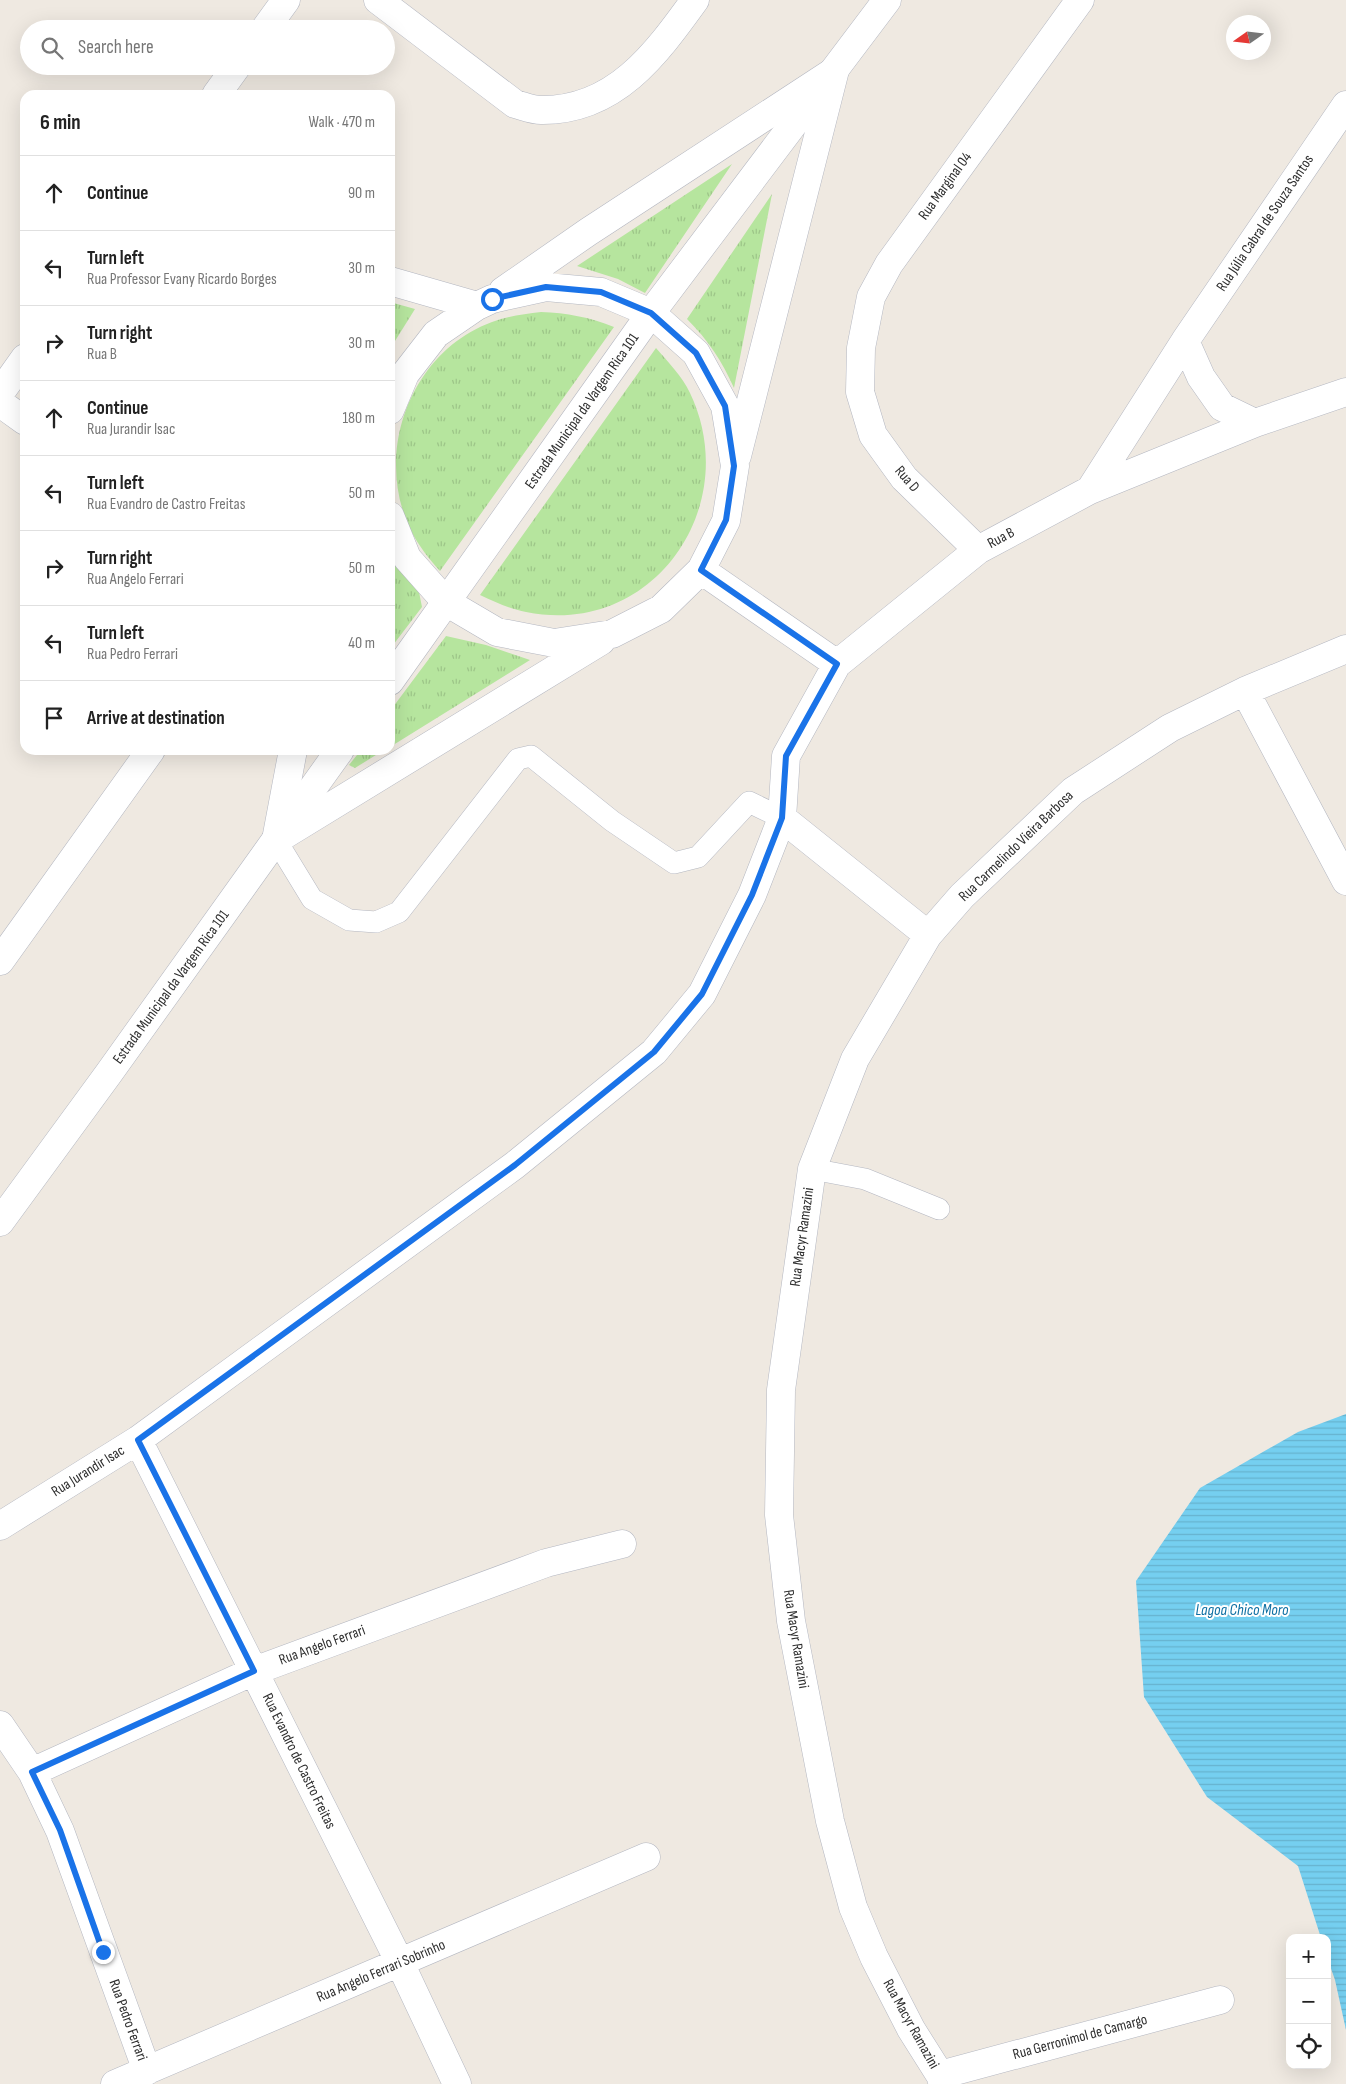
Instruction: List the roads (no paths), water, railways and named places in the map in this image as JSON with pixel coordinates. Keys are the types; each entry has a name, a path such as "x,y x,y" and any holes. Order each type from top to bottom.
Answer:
{"street":[{"path":"272,20 286,0"},
{"path":"378,0 515,104 540,110 569,107 603,96 624,83 652,57 695,0"},
{"name":"Estrada Municipal da Vargem Rica 101","path":"395,674 651,313 887,0"},
{"name":"Rua Marginal 04","path":"860,392 861,348 871,297 889,264 1080,0"},
{"path":"395,398 405,374 436,334 835,70"},
{"path":"276,840 612,634 661,609 701,570 726,520 734,466 835,70"},
{"path":"220,90 230,75"},
{"name":"Rua Júlia Cabral de Souza Santos","path":"1090,490 1185,341 1346,105"},
{"path":"395,282 484,302 546,287 601,292 651,313 696,353 725,406 734,466"},
{"path":"1185,341 1201,377 1222,407 1255,423"},
{"path":"0,392 20,365"},
{"name":"Rua D","path":"860,392 873,435 904,478 978,550"},
{"name":"Rua B","path":"782,818 786,756 837,664 978,550 1090,490 1255,423 1346,392"},
{"path":"0,403 20,417"},
{"path":"395,528 407,558 446,602 497,632 554,643 612,634"},
{"path":"701,570 837,664"},
{"name":"Rua Carmelindo Vieira Barbosa","path":"812,1169 856,1059 928,935 962,896 1073,791 1170,728 1245,691 1346,649"},
{"path":"1245,691 1346,881"},
{"path":"0,961 147,755"},
{"path":"276,840 292,755"},
{"name":"Estrada Municipal da Vargem Rica 101","path":"0,1222 336,755"},
{"path":"782,818 928,935"},
{"name":"Rua Jurandir Isac","path":"0,1526 138,1440 515,1165 654,1052 702,994 752,895 782,818"},
{"name":"Rua Macyr Ramazini","path":"812,1169 781,1390 780,1514 791,1621 830,1821 853,1907 874,1957 911,2029 941,2079"},
{"name":"Rua Evandro de Castro Freitas","path":"138,1440 400,1963 457,2084"},
{"name":"Rua Angelo Ferrari","path":"32,1772 254,1671 546,1563 622,1544"},
{"name":"Rua Pedro Ferrari","path":"0,1725 32,1772 60,1830 147,2070"},
{"name":"Rua Angelo Ferrari Sobrinho","path":"115,2084 646,1857"},
{"name":"Rua Gerronimol de Camargo","path":"941,2079 1220,2000"}],"lane":[{"path":"276,840 312,899 349,920 376,922 399,912 518,759 530,756 612,820 674,863 698,857 749,802 782,818"},
{"path":"812,1169 865,1179 939,1209"}],"water":[{"name":"Lagoa Chico Moro","path":"1346,1414 1346,2030 1331,1968 1331,1934 1320,1934 1298,1866 1207,1797 1144,1697 1136,1581 1200,1488 1298,1432"}]}
